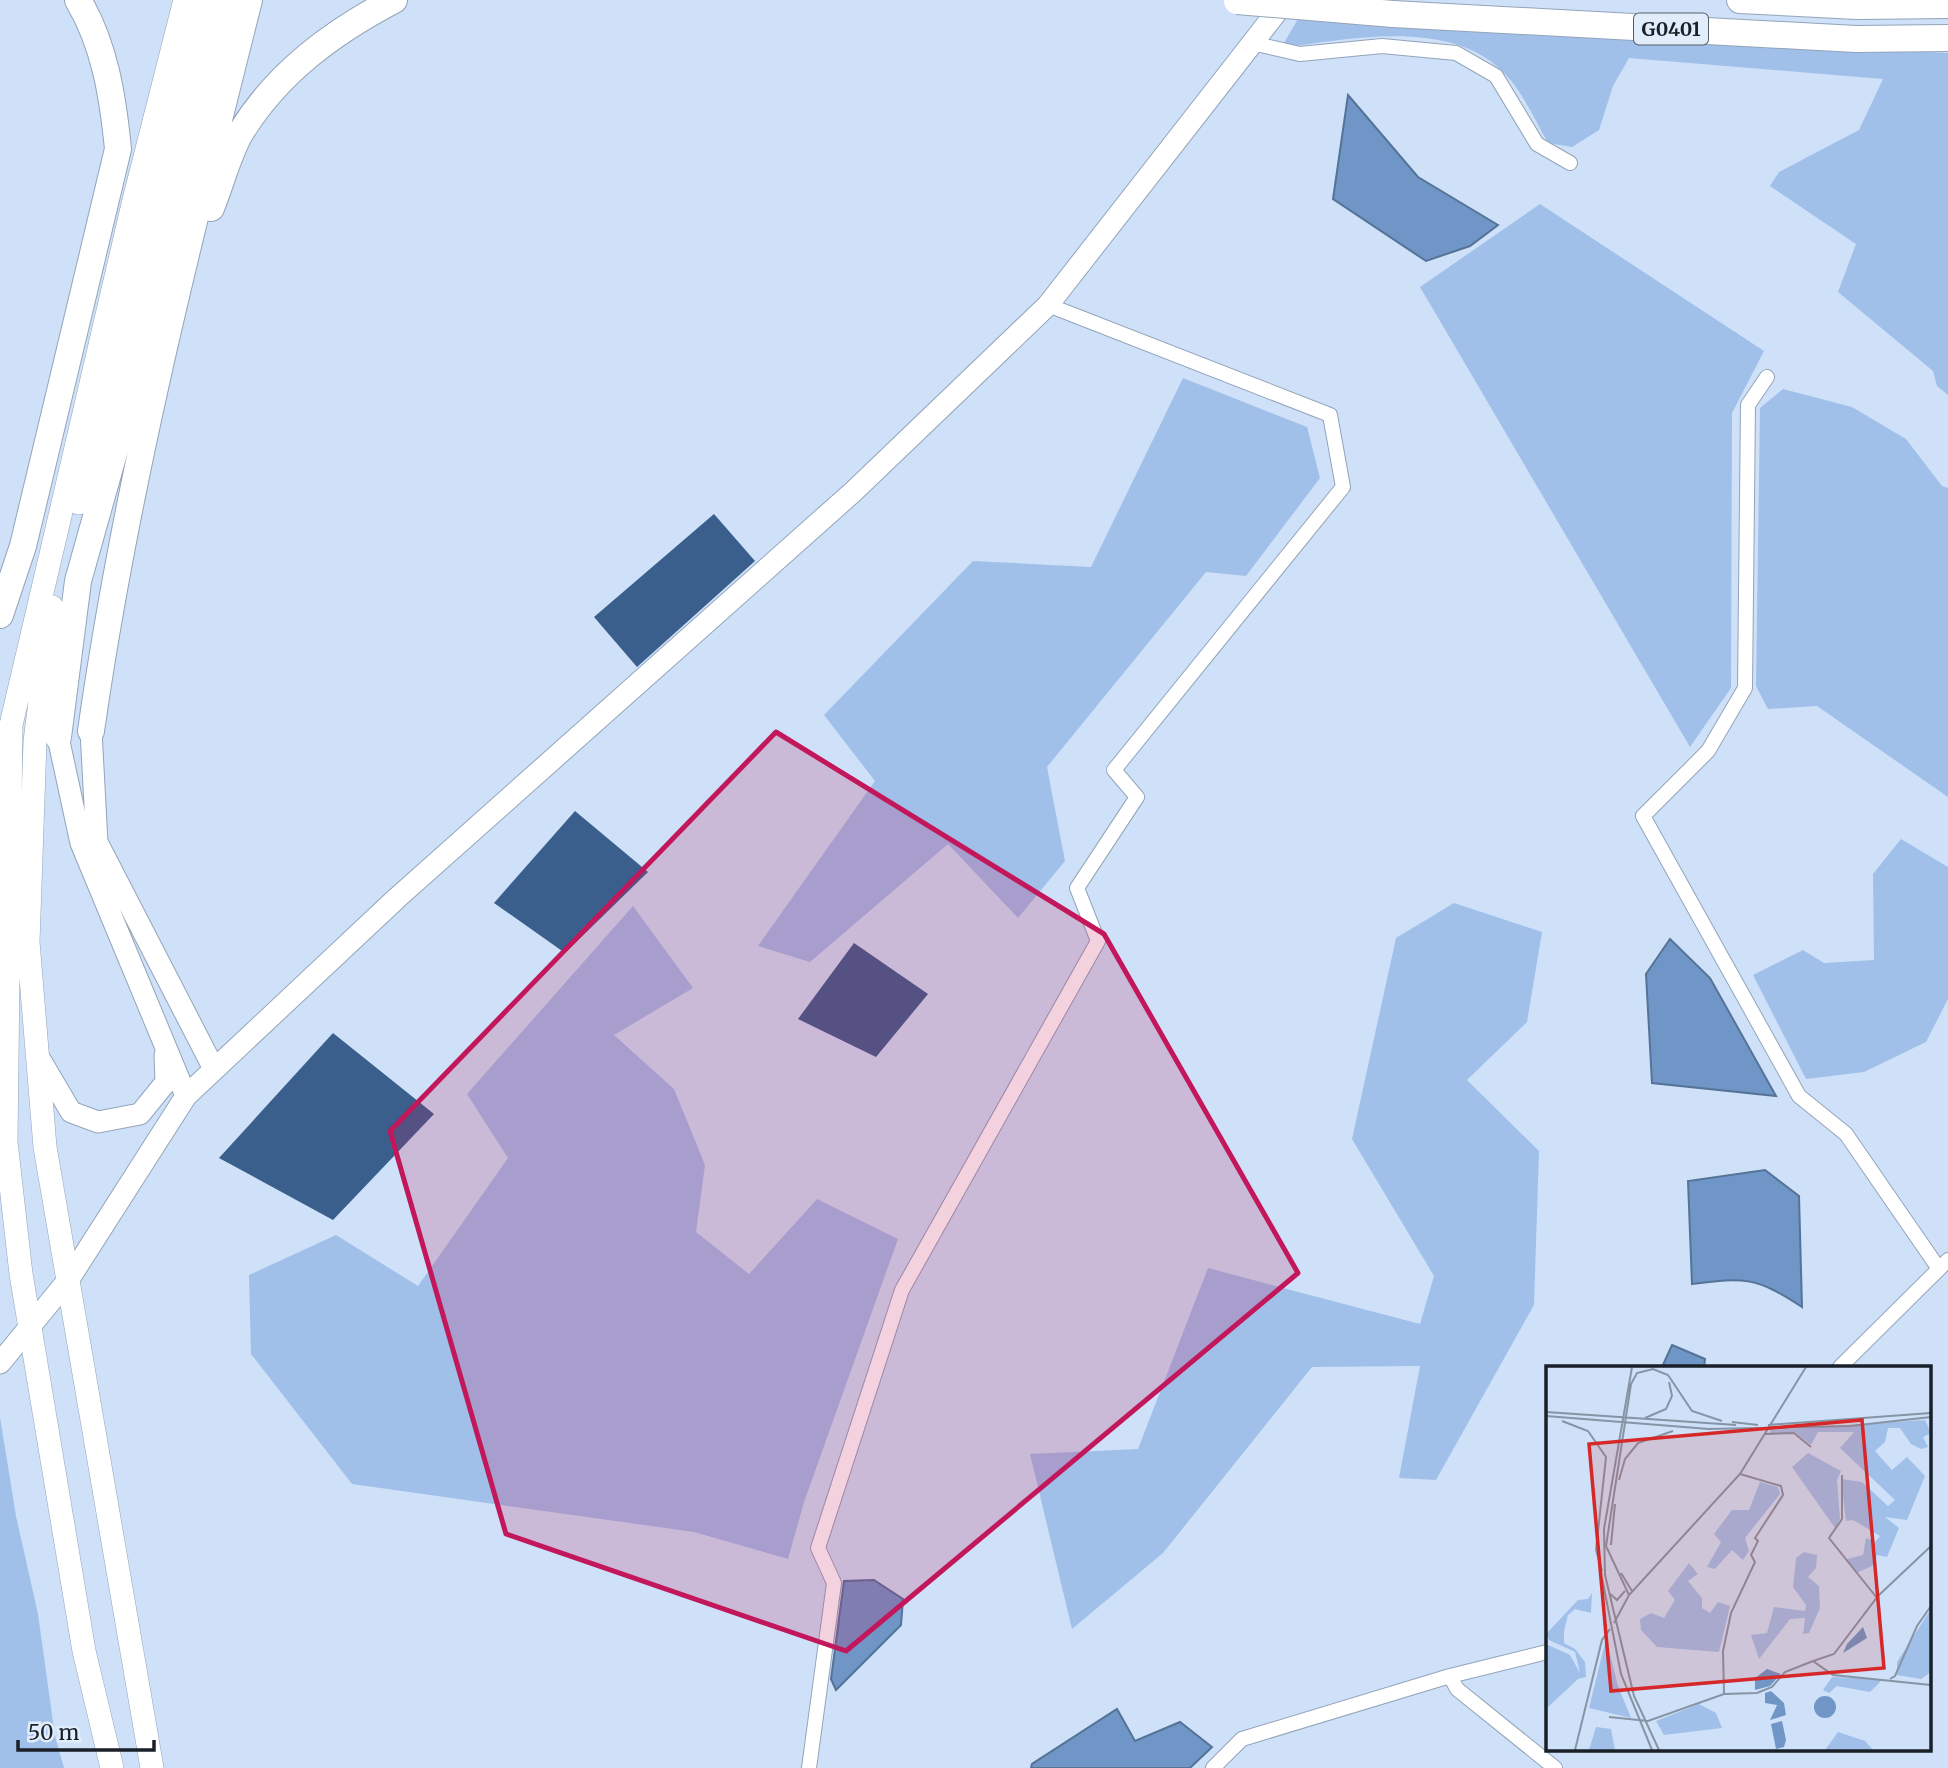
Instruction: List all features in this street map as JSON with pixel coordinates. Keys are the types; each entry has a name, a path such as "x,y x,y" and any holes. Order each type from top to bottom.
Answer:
{"highway":[{"path":"0,615 23,545 118,149 114,102 93,24 78,0"},
{"path":"58,737 78,581 121,428 229,0"},
{"path":"90,732 103,643 172,307 249,0"},
{"path":"172,307 241,133 293,67 344,26 394,0"},
{"name":"G0401","path":"1225,0 1393,14 1856,39 1948,38"},
{"path":"1740,0 1857,6 1948,5"}],"main road":[{"path":"112,1768 84,1651 29,1325 6,1142 11,725 134,200 185,0"},
{"path":"152,1768 45,1147 29,915 35,741 51,614 205,0"},
{"path":"0,1363 69,1279 186,1096 397,898 854,491 1048,305 1286,0"},
{"path":"90,732 97,842 214,1069"},
{"path":"58,737 81,843 186,1096"},
{"path":"0,864 8,907"},
{"path":"38,1056 71,1112 98,1122 140,1114 166,1082 164,1042"}],"street":[{"path":"1252,43 1300,54 1382,46 1456,53 1496,76 1537,144 1570,163"},
{"path":"809,1768 834,1583 818,1548 902,1290 1098,942 1077,888 1137,797 1114,770 1343,486 1330,415 1048,305"},
{"path":"1767,377 1748,405 1745,688 1708,751 1643,816 1799,1096 1846,1135 1944,1265 1841,1366"},
{"path":"1213,1768 1242,1739 1450,1676 1546,1652"},
{"path":"1450,1676 1457,1689 1555,1768"}],"highlighted area":[{"path":"776,732 1104,934 1298,1273 846,1651 506,1534 390,1131"}],"shaded area":[{"path":"1298,19 1948,53 1948,395 1937,386 1933,371 1838,292 1856,244 1770,186 1779,172 1859,130 1883,79 1629,58 1613,86 1599,130 1572,147 1548,143 1516,87 1502,71 1480,54 1455,44 1397,36 1336,40 1281,48"},
{"path":"1348,95 1418,177 1498,225 1470,246 1426,261 1333,199"},
{"path":"1540,204 1764,351 1732,413 1731,688 1690,747 1420,287"},
{"path":"1183,378 1307,427 1320,478 1246,576 1206,572 1047,767 1065,861 1018,918 948,844 810,962 758,946 875,781 824,715 973,561 1091,567"},
{"path":"1783,389 1852,407 1906,439 1942,486 1948,488 1948,797 1817,706 1768,709 1756,686 1760,408"},
{"path":"1901,839 1948,867 1948,999 1926,1042 1864,1072 1806,1079 1753,975 1803,950 1824,963 1874,960 1873,874"},
{"path":"1454,903 1542,932 1527,1022 1467,1080 1539,1151 1534,1305 1436,1480 1399,1478 1420,1366 1312,1367 1163,1553 1072,1629 1030,1454 1138,1449 1208,1268 1420,1324 1434,1276 1352,1139 1396,938"},
{"path":"633,906 693,988 614,1035 674,1089 705,1165 696,1232 749,1274 817,1199 898,1239 804,1502 788,1559 694,1532 352,1484 251,1354 249,1275 336,1235 418,1286 508,1158 467,1094"},
{"path":"1670,939 1710,978 1776,1096 1652,1083 1646,974"},
{"path":"1765,1170 1799,1196 1802,1307 1773,1290 1750,1282 1725,1280 1692,1284 1688,1181"},
{"path":"1672,1345 1705,1359 1704,1366 1662,1366"},
{"path":"0,1417 16,1516 38,1614 55,1736 64,1768 0,1768"},
{"path":"874,1580 903,1599 901,1625 836,1690 831,1679 844,1581"},
{"path":"1117,1709 1135,1741 1180,1722 1212,1747 1190,1768 1031,1768 1032,1764"}],"building":[{"path":"714,514 755,561 637,667 594,617"},
{"path":"575,811 648,872 565,953 494,903"},
{"path":"854,943 928,994 876,1057 798,1019"},
{"path":"333,1033 434,1114 333,1220 219,1158"}]}
